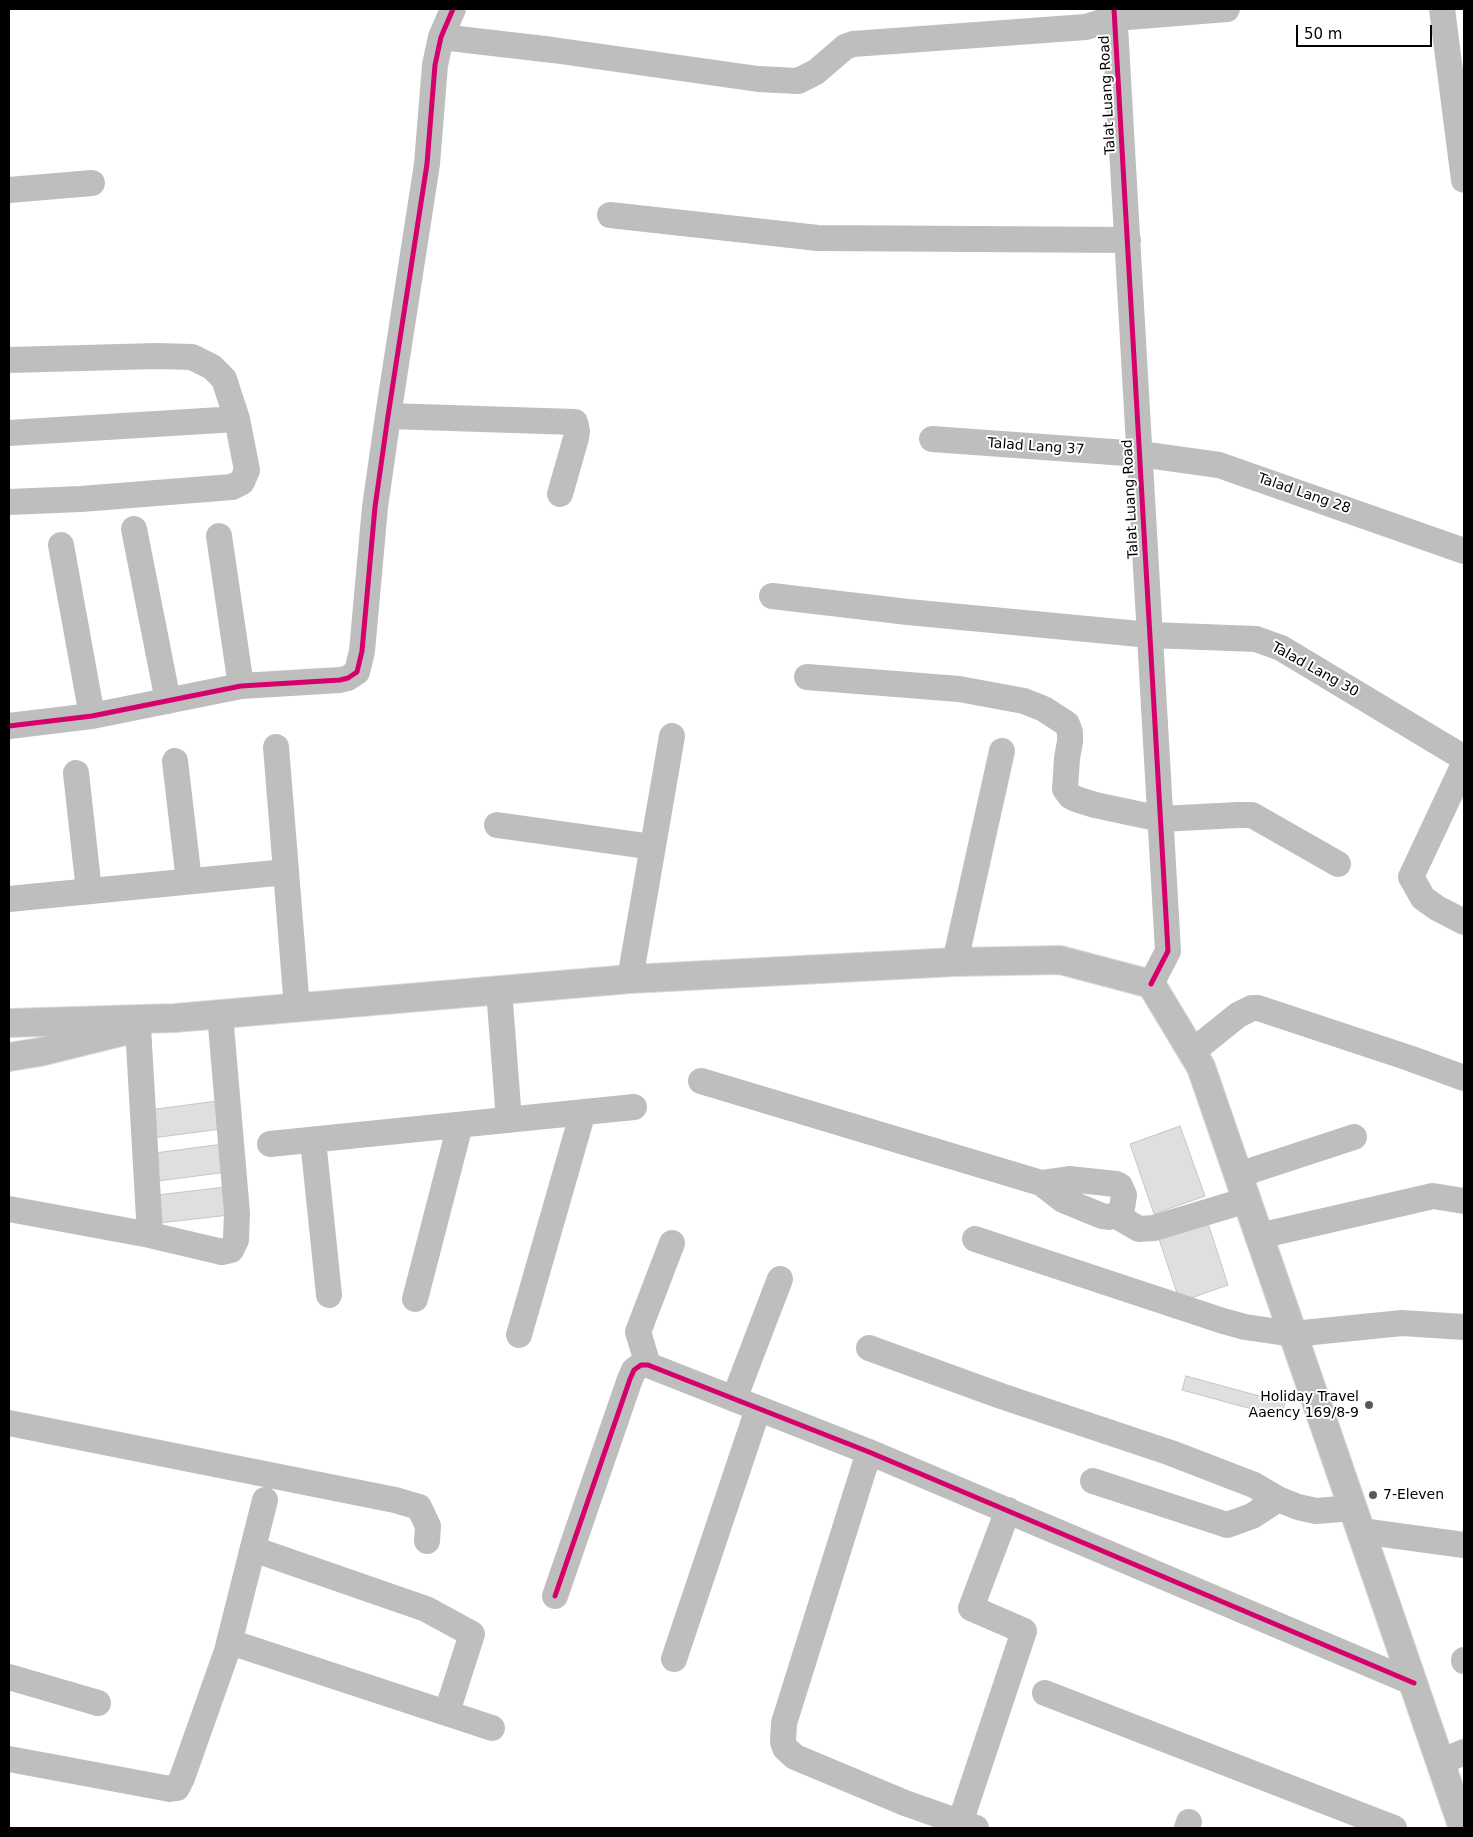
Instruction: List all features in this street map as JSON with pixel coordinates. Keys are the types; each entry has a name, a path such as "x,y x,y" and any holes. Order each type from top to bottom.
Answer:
{"main road":[{"path":"9,1023 175,1018 630,979 955,962 1060,960 1151,984 1201,1067 1414,1683 1453,1757 1464,1828"},
{"path":"9,1057 40,1052 175,1018"}],"street":[{"path":"9,726 92,716 241,686 340,680 348,678 357,672 362,651 375,507 425,178 435,66 441,37 453,9"},
{"path":"441,37 553,50 758,79 798,81 816,72 845,48 853,44 1086,27 1115,13 1227,9"},
{"path":"1442,9 1464,180"},
{"name":"Talat Luang Road","path":"1115,13 1168,951 1151,984"},
{"path":"9,190 92,183"},
{"path":"610,215 818,238 1128,240"},
{"path":"9,360 157,356 192,357 212,367 224,379 237,419 247,470 242,482 232,487 82,499 9,502"},
{"path":"388,416 575,422 576,438 560,494"},
{"path":"9,433 237,419"},
{"name":"Talad Lang 37","path":"932,439 1140,454"},
{"name":"Talad Lang 28","path":"1140,454 1219,464 1464,551"},
{"path":"134,529 168,700"},
{"path":"219,536 241,686"},
{"path":"61,545 92,716"},
{"name":"Talad Lang 30","path":"772,596 908,612 1150,635 1256,639 1281,648 1464,758"},
{"path":"807,677 959,689 1024,701 1044,709 1067,724 1070,732 1065,789 1070,796 1095,805 1161,819 1238,814 1252,815 1338,864"},
{"path":"630,979 672,736"},
{"path":"276,747 296,1008"},
{"path":"955,962 1002,751"},
{"path":"175,761 189,881"},
{"path":"1464,764 1412,877 1424,898 1437,908 1464,922"},
{"path":"76,773 89,891"},
{"path":"497,825 653,847"},
{"path":"9,899 286,872"},
{"path":"499,990 509,1120"},
{"path":"1192,1052 1238,1015 1246,1010 1258,1008 1410,1058 1464,1078"},
{"path":"9,1209 150,1235 222,1252 231,1250 236,1240 237,1213 220,1014"},
{"path":"138,1027 150,1235"},
{"path":"701,1081 1041,1183 1069,1179 1116,1184 1122,1190 1124,1201 1120,1214 1115,1215 1139,1229 1154,1228 1354,1137"},
{"path":"270,1144 634,1107"},
{"path":"519,1335 583,1112"},
{"path":"414,1300 460,1124"},
{"path":"313,1140 329,1295"},
{"path":"1259,1236 1432,1196 1464,1202"},
{"path":"975,1238 1245,1327 1293,1334 1402,1323 1464,1327"},
{"path":"648,1366 638,1332 672,1243"},
{"path":"734,1399 780,1280"},
{"path":"869,1348 1001,1396 1171,1453 1254,1485 1298,1507 1464,1545"},
{"path":"555,1596 630,1379 634,1370 641,1365 648,1366 869,1452 1414,1683"},
{"path":"674,1659 758,1409"},
{"path":"9,1423 395,1500 418,1507 428,1526 428,1541"},
{"path":"869,1452 784,1723 783,1742 785,1748 795,1757 905,1803 968,1826 1024,1631 971,1608 1008,1510"},
{"path":"1092,1481 1227,1524 1252,1516 1278,1498"},
{"path":"9,1759 170,1789 177,1788 230,1642 266,1500"},
{"path":"253,1549 426,1609 472,1634 447,1712"},
{"path":"230,1642 492,1728"},
{"path":"9,1677 98,1703"},
{"path":"1045,1692 1394,1828"}],"building":[{"path":"217,1101 221,1129 152,1138 149,1110"},
{"path":"1180,1126 1205,1196 1154,1214 1130,1144"},
{"path":"223,1144 227,1172 158,1181 155,1153"},
{"path":"225,1187 229,1215 160,1223 157,1195"},
{"path":"1208,1223 1228,1285 1180,1302 1159,1239"},
{"path":"1186,1376 1285,1403 1281,1417 1182,1390"}],"cycle path":[{"path":"9,726 92,716 241,686 340,680 348,678 357,672 362,651 375,507 427,164 435,65 441,37 453,9"},
{"path":"1114,9 1168,951 1151,984"},
{"path":"555,1596 630,1379 634,1370 641,1365 648,1365 869,1452 1414,1683"}],"place":[{"name":"Holiday Travel Aaency 169/8-9","path":"1369,1405"},
{"name":"7-Eleven","path":"1373,1495"}]}
